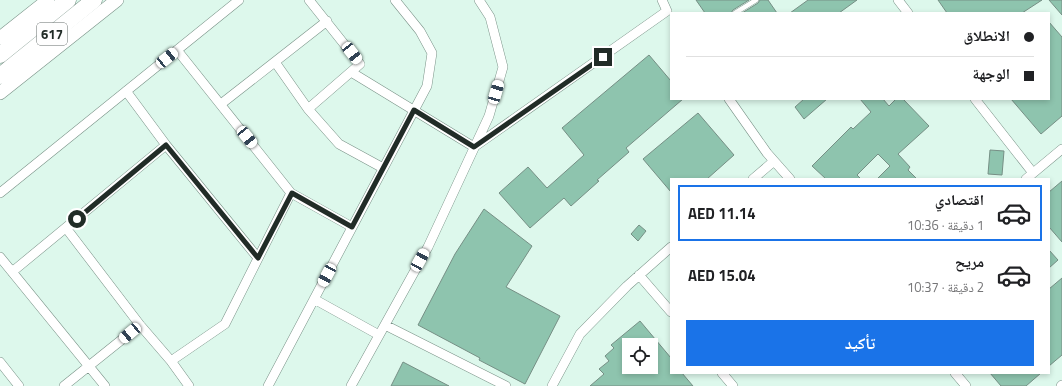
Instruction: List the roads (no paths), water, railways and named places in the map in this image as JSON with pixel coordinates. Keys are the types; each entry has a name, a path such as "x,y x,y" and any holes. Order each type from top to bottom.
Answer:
{"highway":[{"name":"617","path":"0,55 68,0"},
{"name":"617","path":"5,72 94,0"}],"main road":[{"path":"0,38 48,0"},
{"path":"0,93 117,0"}],"street":[{"path":"0,193 239,0"},
{"path":"308,109 360,64 309,0"},
{"path":"268,386 427,86 432,53 420,31 395,0"},
{"path":"351,386 428,247 488,116 503,67 490,16 479,0"},
{"path":"474,147 669,14 662,0"},
{"path":"898,0 907,12"},
{"path":"221,104 327,21"},
{"path":"177,50 292,193 352,227"},
{"path":"275,62 308,109 339,144 383,168"},
{"path":"351,72 474,147"},
{"path":"126,92 166,145 258,258"},
{"path":"730,100 774,161 789,178"},
{"path":"976,100 1030,176 1062,149"},
{"path":"12,272 166,145"},
{"path":"754,178 774,161"},
{"path":"171,361 225,324 292,193"},
{"path":"66,228 189,386"},
{"path":"552,386 580,334 639,275 670,248"},
{"path":"0,257 105,386"},
{"path":"639,275 670,311"},
{"path":"314,299 379,335"},
{"path":"64,386 140,325"},
{"path":"385,325 506,386"},
{"path":"0,362 19,386"},
{"path":"723,374 733,386"},
{"path":"956,374 966,386"}],"lane":[{"path":"737,12 756,0"}]}
